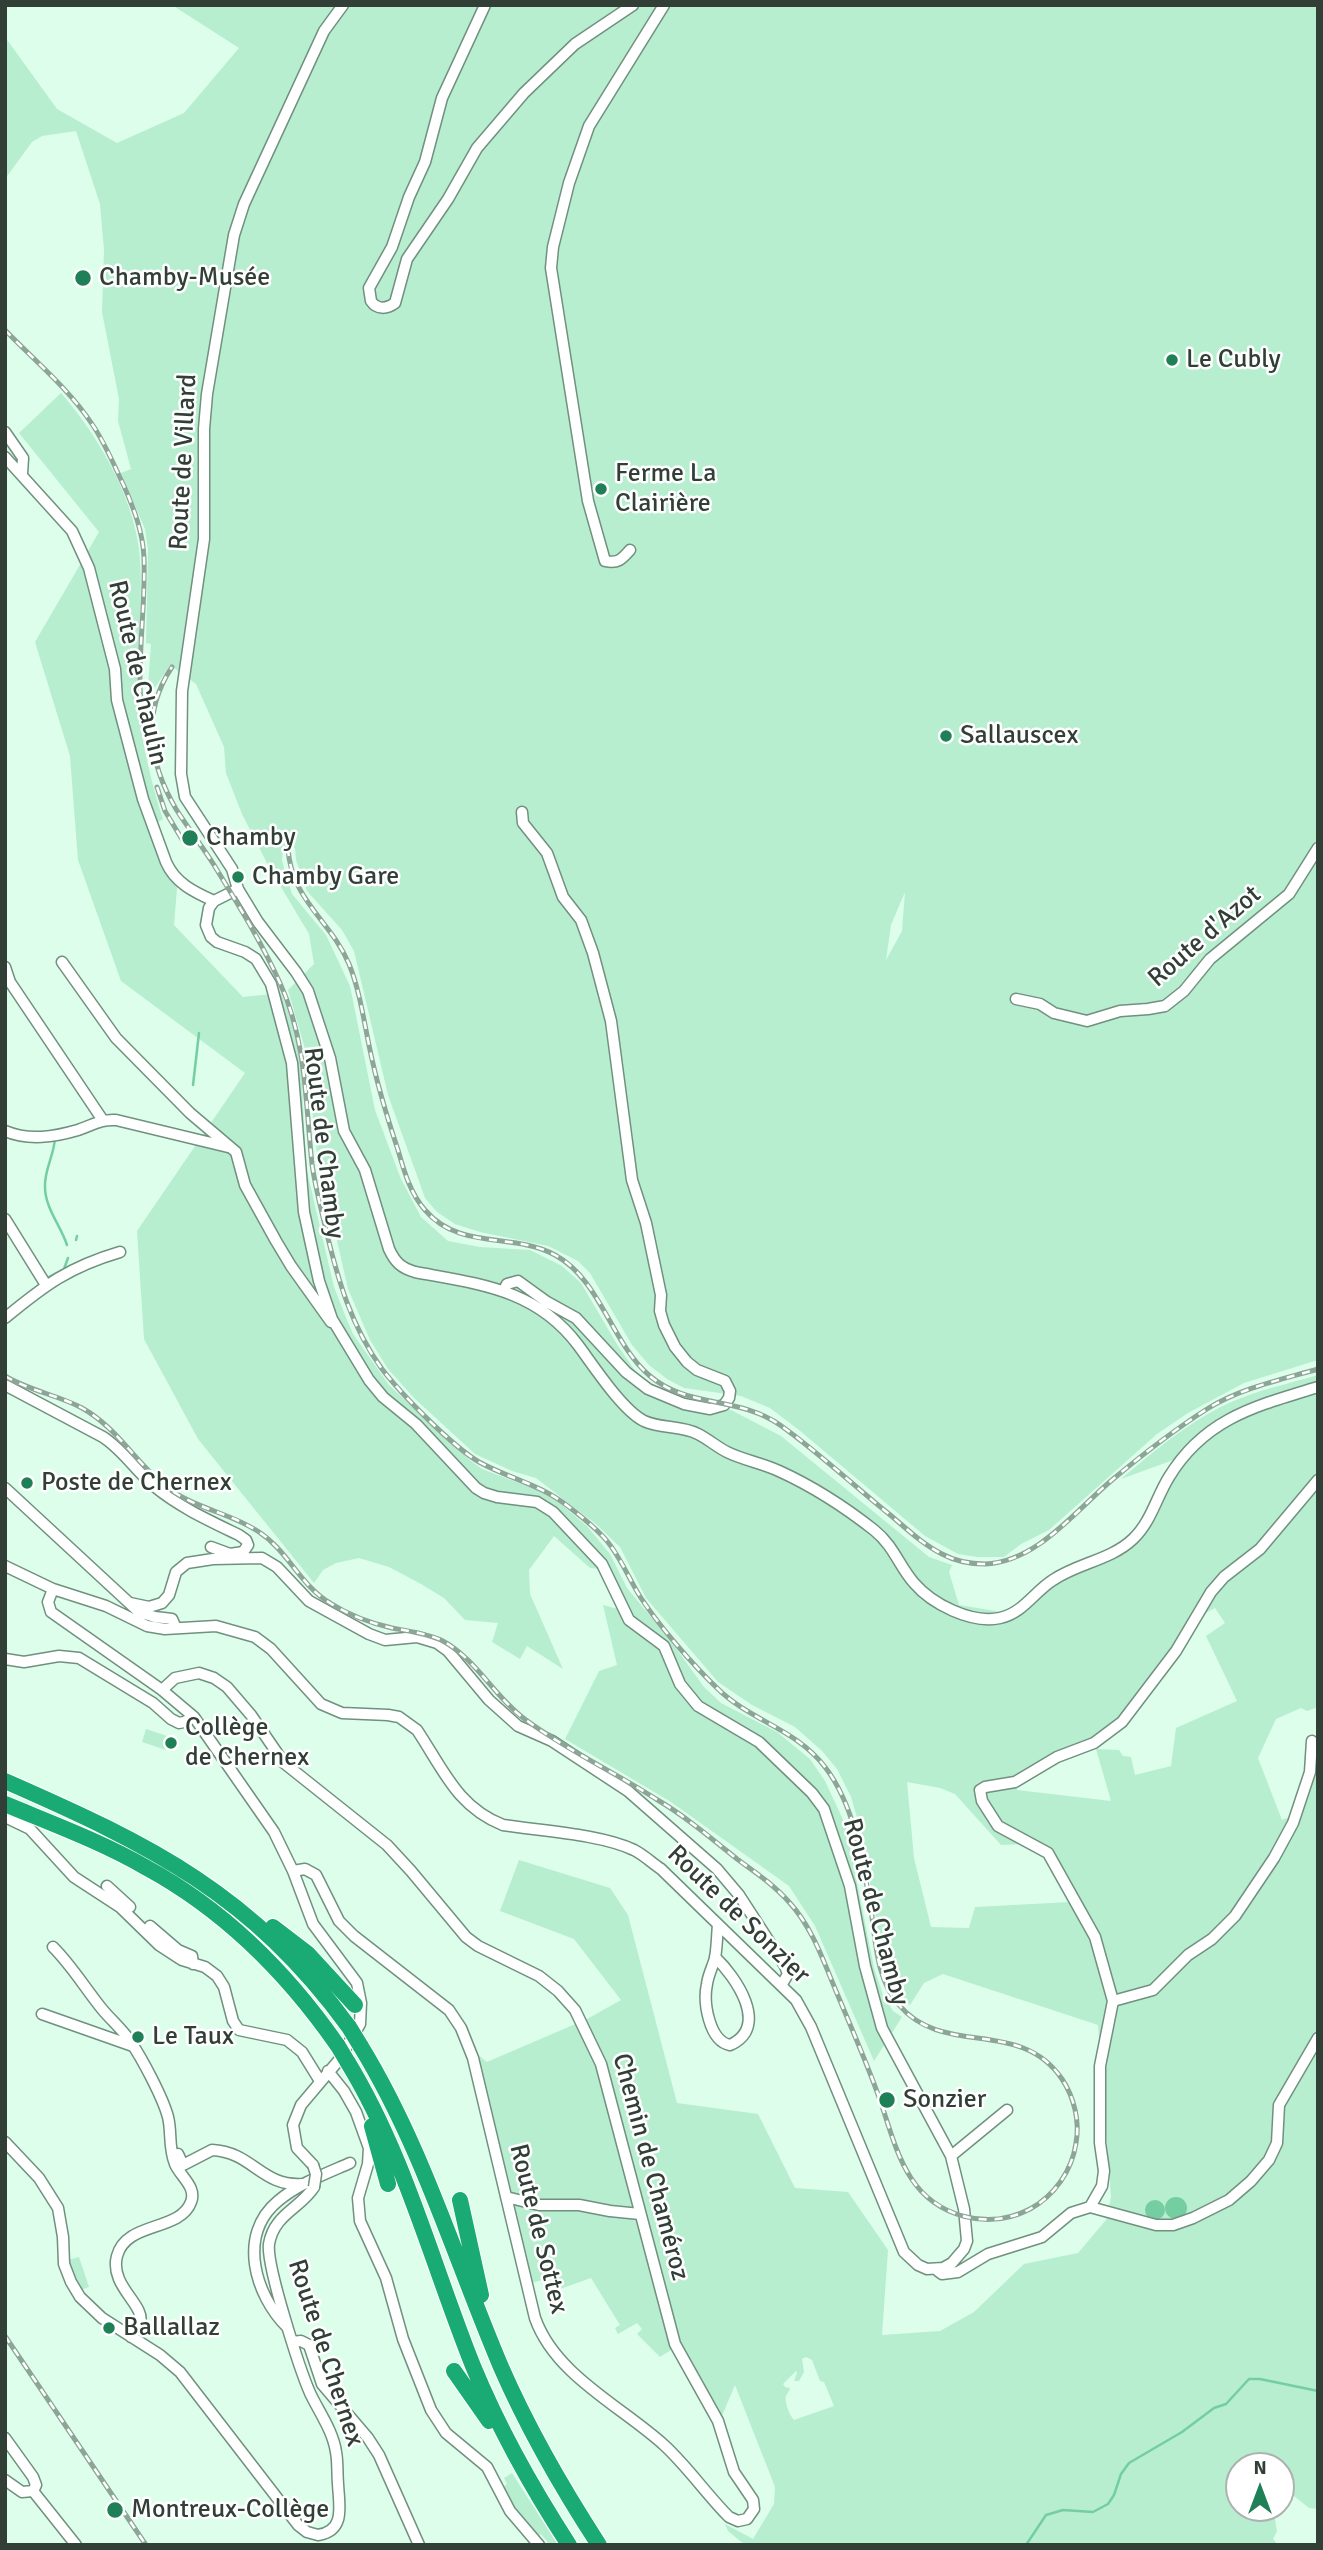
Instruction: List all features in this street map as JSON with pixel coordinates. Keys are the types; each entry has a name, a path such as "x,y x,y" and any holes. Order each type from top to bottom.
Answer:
{"highway":[{"path":"5,1781 159,1853 295,1943 355,2005"},
{"path":"5,1804 80,1835 149,1869 227,1923 285,1979 344,2058 378,2117 479,2379 507,2441 569,2545"},
{"path":"216,1891 261,1927 295,1960 349,2027 360,2045 387,2092 418,2157 492,2346 540,2447 599,2545"},
{"path":"344,2058 377,2139 388,2184"},
{"path":"460,2200 492,2346"},
{"path":"454,2371 530,2482"}],"street":[{"name":"Route de Villard","path":"343,5 324,31 240,215 209,380 204,429 204,539 182,691 181,774 184,797 232,869 238,889 258,922 308,991 330,1058 344,1130 365,1170 386,1241 396,1261 415,1272 504,1290"},
{"path":"485,5 469,34 442,97 425,162 391,247 369,288 369,298 378,307 388,307 395,303 407,259 452,192 471,157 490,132 535,82 575,44 633,5"},
{"path":"630,551 621,561 605,561 589,501 551,268 553,247 569,183 589,126 664,5"},
{"path":"5,432 23,458 22,474"},
{"name":"Route de Chaulin","path":"5,457 72,531 89,568 115,669 117,700 143,799 171,872 183,884 214,901"},
{"path":"522,811 523,823 547,853 563,897 581,920 593,953 611,1021 632,1180 646,1223 661,1295 660,1311 664,1325 675,1347 687,1362 697,1370 725,1381 730,1391 729,1398 724,1405 710,1409 684,1404 648,1389 626,1372 576,1318 518,1281 507,1284 504,1290 524,1298 560,1324 596,1371 640,1418 654,1424 699,1434 724,1451 799,1481 875,1530 892,1547 912,1581 928,1596 950,1608 983,1619 1012,1614 1056,1578 1075,1567 1115,1553 1130,1542 1145,1525 1178,1463 1217,1425 1255,1406 1318,1387"},
{"name":"Route d'Azot","path":"1016,999 1040,1004 1054,1013 1087,1021 1120,1011 1165,1006 1184,991 1210,959 1289,894 1318,848"},
{"path":"214,901 238,889"},
{"name":"Route de Chamby","path":"214,901 206,919 211,937 256,959 267,973 280,1011 292,1063 304,1212 322,1289 337,1328 369,1380 383,1397 416,1423 476,1488 490,1496 537,1502 553,1512 602,1564 629,1620 664,1646 680,1684 698,1706 759,1742 819,1802 831,1826 850,1886 864,1966 882,2028 953,2160"},
{"path":"62,962 116,1038 190,1113 236,1152 245,1185 290,1266 337,1328"},
{"path":"5,967 10,982 102,1119"},
{"path":"190,1113 191,1138"},
{"path":"5,1130 37,1138 81,1129 102,1119 116,1120 230,1148"},
{"path":"5,1219 46,1284"},
{"path":"5,1318 46,1284 82,1264 120,1252"},
{"path":"5,1385 103,1437 116,1446 160,1491 243,1537 247,1542 247,1548 242,1553 230,1553 211,1547"},
{"path":"1090,2207 1102,2186 1104,2171 1100,2143 1100,2066 1113,2001 1096,1937 1048,1853 998,1826 982,1801 980,1790 1015,1782 1058,1757 1094,1743 1122,1722 1170,1659 1211,1592 1224,1577 1260,1549 1318,1480"},
{"path":"5,1488 130,1603 146,1615 173,1619 176,1628"},
{"path":"247,1548 277,1567 309,1601 369,1634 388,1640 425,1635 448,1651 489,1700 518,1726 552,1741 628,1791 717,1869 739,1895 785,1966 788,1973 782,1984"},
{"path":"130,1603 149,1607 162,1603 169,1595 176,1572 187,1563 213,1559 262,1558"},
{"name":"Route de Sonzier","path":"5,1566 53,1589 106,1606 147,1626 216,1626 255,1637 271,1649 321,1704 342,1713 388,1714 408,1722 417,1730 458,1794 479,1813 503,1825 603,1840 635,1851 661,1869 796,2000 811,2027 899,2244 918,2265 936,2270"},
{"path":"53,1589 48,1602 51,1612 162,1689 194,1717 270,1825 293,1871 313,1924 357,1983 362,2003 360,2024 344,2058 320,2081 302,2105 293,2125 297,2147 313,2165 316,2174 310,2185"},
{"path":"5,1659 24,1662 59,1656 79,1658 153,1703 171,1719 184,1723 194,1717"},
{"name":"Chemin de Chaméroz","path":"162,1689 176,1678 199,1673 228,1687 284,1763 387,1845 466,1937 478,1946 518,1964 558,1991 575,2010 601,2064 675,2344 718,2421"},
{"path":"1113,2001 1153,1990 1188,1955 1212,1939 1235,1916 1274,1858 1293,1823 1310,1772 1312,1741"},
{"path":"5,1817 30,1829 74,1877 120,1907 159,1945 182,1960 205,1967 217,1976 224,1987 233,2021 239,2030 287,2040 302,2052 320,2081"},
{"name":"Route de Sottex","path":"293,1871 304,1869 314,1873 340,1922 456,2018 473,2057 535,2318 550,2348 566,2366 663,2443 729,2517 743,2521 753,2511 753,2500 732,2468 718,2421"},
{"path":"107,1886 178,1950 192,1956 193,1964"},
{"path":"715,1957 737,1983 748,2012 748,2025 737,2042 730,2045 724,2044 717,2036 707,2011 706,1984 715,1957 718,1925"},
{"path":"5,2142 39,2178 58,2208 64,2264 71,2282 93,2310 131,2337 139,2325 140,2316 118,2277 116,2265 120,2249 134,2234 162,2224 183,2212 192,2198 191,2189 177,2168 169,2141 169,2119 141,2059 68,1962 52,1947"},
{"path":"42,2014 133,2046"},
{"path":"936,2270 942,2274 958,2272 988,2254 1034,2241 1071,2213 1090,2207 1156,2225 1173,2225 1193,2218 1237,2194 1258,2175 1274,2151 1279,2105 1318,2038"},
{"path":"328,2071 356,2112 369,2148 368,2164 358,2198 360,2221 386,2278 404,2339 431,2410 446,2433 487,2467 510,2511 539,2545"},
{"path":"936,2270 958,2258 967,2241 964,2209 953,2160 1007,2110"},
{"path":"169,2141 176,2143 183,2165 214,2150 241,2156 275,2181 286,2185 310,2185"},
{"path":"289,2329 274,2312 261,2286 253,2264 254,2248 269,2210 278,2201 350,2163"},
{"name":"Route de Chernex","path":"131,2337 160,2355 180,2372 298,2525 317,2535 331,2530 338,2524 340,2516 336,2451 309,2390 292,2342 268,2246 277,2224 310,2185"},
{"path":"506,2197 539,2205 579,2205 640,2214"},
{"path":"292,2342 301,2341 309,2345 322,2384 379,2455 419,2545"},
{"path":"5,2438 33,2477 36,2485 33,2491"},
{"path":"5,2480 22,2492 33,2491"},
{"path":"33,2491 76,2545"}],"shaded area":[{"path":"172,5 1318,5 1318,1360 1244,1383 1188,1413 1157,1434 1049,1530 1021,1544 1004,1557 958,1554 925,1536 770,1408 741,1396 684,1388 667,1379 649,1365 632,1345 590,1273 578,1261 548,1246 455,1224 437,1212 425,1198 388,1095 354,951 342,930 307,891 296,860 295,848 283,847 282,861 292,894 326,935 350,986 375,1110 401,1179 421,1217 448,1241 480,1247 530,1250 562,1266 581,1283 643,1382 655,1390 731,1410 781,1436 929,1557 952,1565 949,1572 959,1605 1008,1613 1062,1577 1132,1544 1176,1459 1121,1479 1173,1437 1215,1410 1250,1394 1318,1375 1318,1707 1307,1711 1301,1708 1276,1719 1258,1758 1282,1820 1298,1814 1312,1770 1318,1769 1318,2509 1309,2508 1295,2497 1295,2452 1225,2452 1225,2522 1275,2522 1277,2531 1273,2539 1278,2545 745,2545 728,2531 725,2524 753,2539 774,2504 775,2487 735,2385 721,2418 674,2348 660,2357 637,2334 642,2329 637,2323 618,2334 615,2328 620,2325 591,2278 560,2289 555,2277 531,2283 477,2054 487,2062 587,2019 621,2000 574,1939 500,1911 519,1860 610,1888 628,1915 677,2103 758,2114 795,2188 848,2192 888,2250 882,2335 940,2331 974,2312 1024,2264 1078,2253 1106,2220 1111,2197 1098,2025 943,1974 924,1983 910,2005 902,2000 884,1965 861,1831 851,1797 837,1769 822,1751 795,1727 752,1705 718,1682 646,1598 620,1547 597,1525 536,1478 512,1471 475,1454 414,1398 388,1369 370,1340 348,1289 317,1153 305,1049 288,990 314,964 309,934 268,865 242,814 226,773 224,747 196,684 170,665 154,689 148,688 151,644 146,643 148,549 145,529 121,473 131,469 118,421 119,399 102,312 104,250 100,204 76,131 42,136 32,142 5,179 5,37 57,109 117,143 184,113 239,48","holes":["905,892 902,931 886,960 891,925","1215,1608 1225,1623 1206,1636 1237,1701 1176,1728 1171,1766 1135,1775 1131,1757 1123,1756 1119,1750 1096,1749 1111,1801 1017,1790 1017,1784 1123,1724 1196,1618","907,1782 940,1788 955,1794 1001,1845 1025,1844 1045,1857 1070,1902 975,1907 969,1928 931,1927 914,1858","806,2357 812,2360 834,2406 794,2420 786,2402 790,2388 783,2384 796,2371 794,2381 799,2381 804,2372 802,2359"]},
{"path":"61,393 87,427 111,466 121,486 135,528 141,569 138,669 140,721 163,819 157,823 178,876 174,925 243,997 281,993 292,1022 301,1060 306,1167 334,1287 353,1334 389,1385 471,1461 482,1469 540,1491 557,1501 587,1526 610,1554 627,1588 704,1687 721,1703 777,1732 810,1759 825,1781 846,1826 874,1968 883,1995 893,2011 902,2017 874,2061 815,1926 789,1886 671,1802 565,1739 599,1671 617,1665 603,1605 629,1612 609,1570 590,1568 554,1536 529,1570 530,1594 563,1669 527,1646 520,1659 492,1642 498,1623 465,1620 444,1598 389,1567 359,1558 336,1563 323,1570 314,1583 198,1439 144,1339 137,1231 245,1073 121,981 78,860 70,756 35,642 99,532 19,433"},
{"path":"146,1729 170,1737 166,1750 142,1742"},
{"path":"1176,2197 1184,2200 1187,2208 1184,2216 1176,2219 1168,2216 1165,2208 1168,2200"},
{"path":"1151,2200 1159,2200 1165,2210 1159,2220 1151,2220 1145,2214 1145,2206"},
{"path":"79,2257 89,2287 81,2290 68,2260"},
{"path":"512,2473 558,2545 550,2545 541,2534 537,2537 515,2512 503,2487 507,2484 504,2478"}],"waterway":[{"path":"193,1085 199,1033"},
{"path":"55,1138 45,1187 50,1210 67,1245"},
{"path":"76,1240 77,1236"},
{"path":"47,1278 64,1269 68,1258"},
{"path":"1026,2545 1046,2515 1063,2510 1093,2512 1108,2504 1121,2474 1129,2463 1182,2432 1214,2408 1226,2404 1249,2379 1318,2391"}],"railway":[{"path":"5,330 83,411 109,454 134,512 144,558 140,665 144,729"},
{"path":"5,1376 95,1416 168,1488 190,1501 259,1532 278,1549 310,1587 330,1603 368,1621 441,1640 465,1657 526,1720 677,1813 777,1890 797,1912 816,1944 870,2072 901,2160 911,2178 934,2202 964,2216 997,2219 1030,2209 1054,2190 1066,2173 1074,2153 1077,2135 1073,2101 1062,2079 1045,2060 1025,2049 1004,2042 938,2030 917,2021 891,1995 878,1960 865,1873 851,1817 825,1767 800,1743 744,1709 707,1678 657,1621 621,1561 594,1527 558,1499 491,1468 468,1454 414,1405 371,1353 354,1319 335,1267 316,1189 300,1050 289,1005 257,937 214,865 176,809 160,774 152,738 153,720 162,684 172,667"},
{"path":"157,787 165,811 183,841"},
{"path":"288,848 296,882 341,949 353,974 390,1125 408,1182 425,1210 439,1223 454,1231 539,1248 555,1255 571,1266 584,1280 625,1347 650,1376 680,1393 748,1410 780,1425 822,1457 914,1536 942,1554 963,1562 985,1564 1022,1554 1054,1533 1112,1480 1182,1425 1207,1409 1247,1390 1318,1369"},
{"path":"5,2336 146,2545"}],"place":[{"name":"Chamby-Musée","path":"83,278"},
{"name":"Le Cubly","path":"1172,360"},
{"name":"Ferme La Clairière","path":"601,489"},
{"name":"Sallauscex","path":"946,736"},
{"name":"Chamby","path":"190,838"},
{"name":"Chamby Gare","path":"238,877"},
{"name":"Poste de Chernex","path":"27,1483"},
{"name":"Collège de Chernex","path":"171,1743"},
{"name":"Le Taux","path":"138,2037"},
{"name":"Sonzier","path":"887,2100"},
{"name":"Ballallaz","path":"109,2328"},
{"name":"Montreux-Collège","path":"115,2510"}]}
